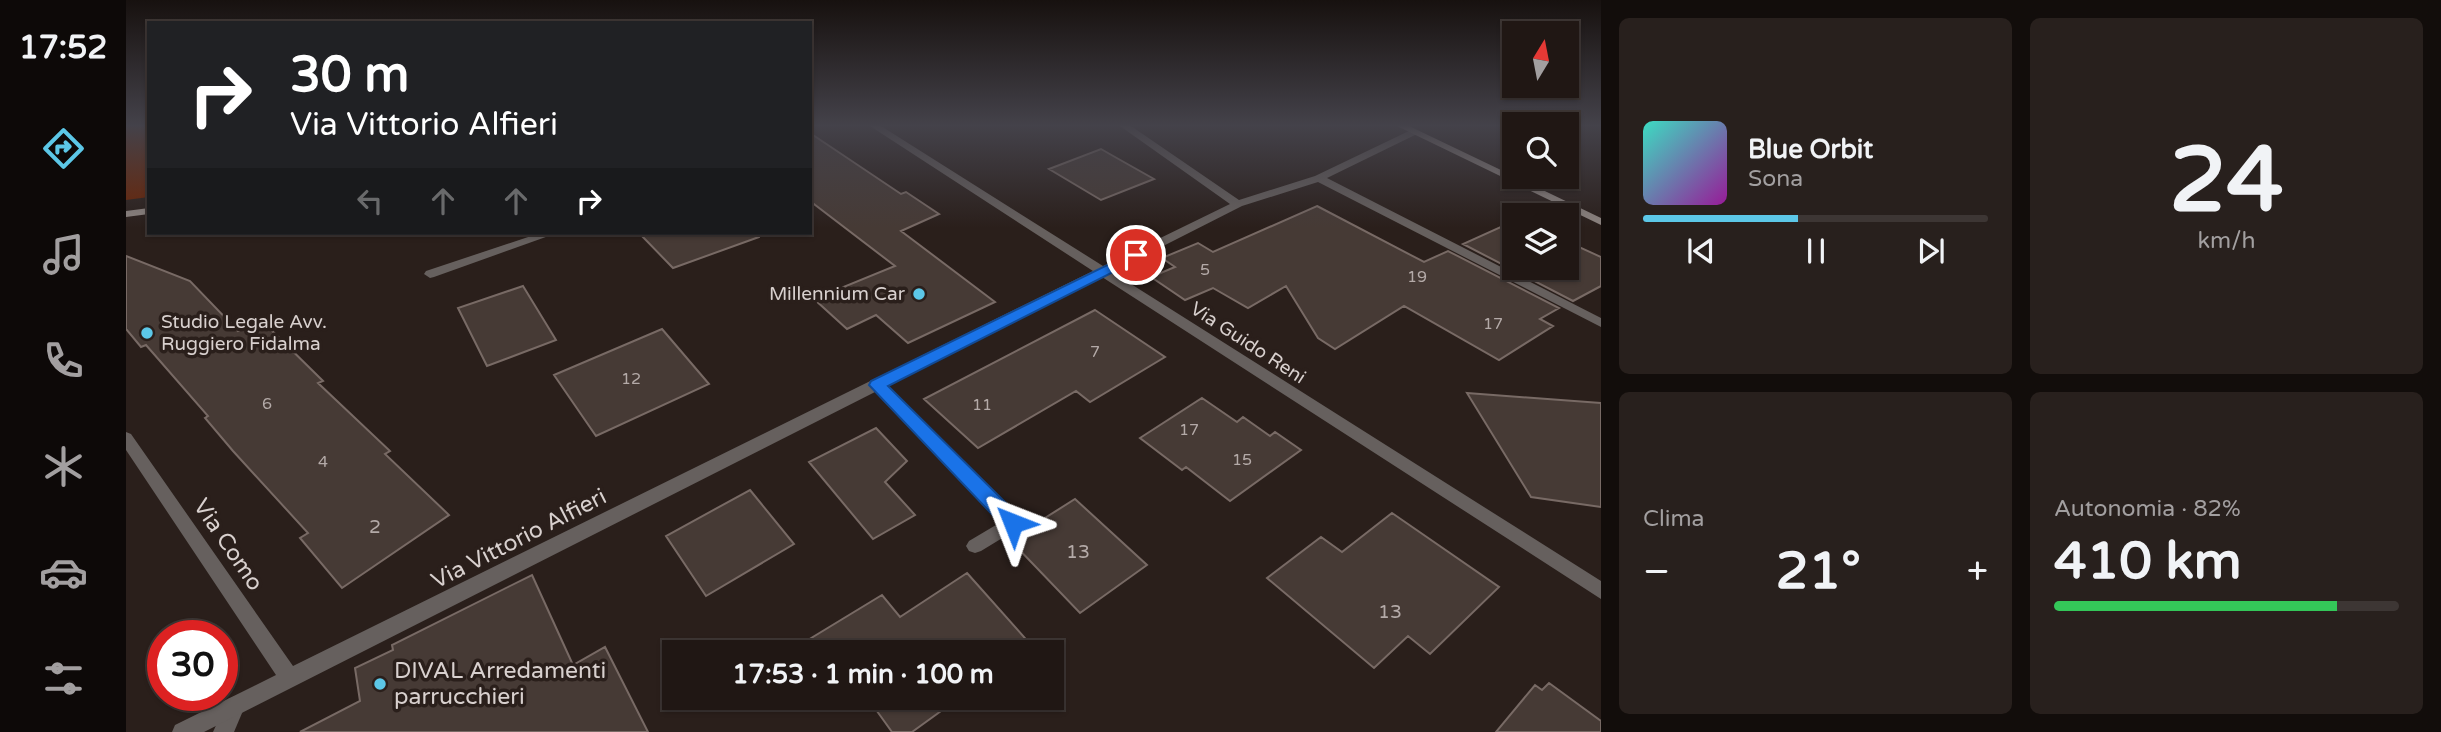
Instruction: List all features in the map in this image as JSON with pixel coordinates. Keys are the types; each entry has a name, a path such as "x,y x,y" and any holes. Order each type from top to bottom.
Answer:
{"main road":[{"path":"1473,160 1601,222"},
{"path":"126,214 147,211"}],"street":[{"name":"Via Guido Reni","path":"928,160 1601,591"},
{"path":"1174,160 1238,204"},
{"name":"Via Vittorio Alfieri","path":"238,705 1238,204 1319,178 1351,160"},
{"path":"1319,178 1601,323"},
{"path":"430,274 545,235"},
{"path":"877,385 1013,523 975,546"},
{"name":"Via Como","path":"126,438 290,679"},
{"name":"Via Vittorio Alfieri","path":"182,732 225,711"},
{"path":"222,732 232,711"}],"shaded area":[{"path":"126,160 147,160 147,197 126,200"}],"building":[{"path":"812,160 851,160 901,194 906,192 939,214 901,231 995,302 908,343 876,315 847,329 814,299 895,266 812,203"},
{"path":"1072,160 1121,160 1154,179 1101,200 1049,169"},
{"path":"1317,206 1424,262 1448,251 1559,308 1540,319 1553,326 1499,360 1404,306 1335,349 1318,338 1286,286 1248,308 1213,288 1185,300 1151,277 1175,267 1162,258 1198,243 1213,252"},
{"path":"1502,226 1502,264 1463,244"},
{"path":"641,235 759,235 759,237 673,268"},
{"path":"1579,247 1601,257 1601,286 1573,301 1532,280 1579,280"},
{"path":"126,256 190,281 238,331 261,320 323,381 318,383 390,451 385,454 449,515 342,588 300,538 308,533 233,451 205,418 208,416 146,345 141,347 126,329"},
{"path":"523,286 556,340 487,366 458,308"},
{"path":"1095,310 1165,357 1090,402 1076,391 978,448 924,399"},
{"path":"662,329 709,384 596,436 554,375"},
{"path":"1467,393 1601,403 1601,507 1531,497"},
{"path":"1202,398 1237,422 1243,417 1270,436 1275,432 1301,450 1230,501 1186,467 1182,470 1140,438"},
{"path":"876,428 907,461 885,482 915,515 873,539 809,462"},
{"path":"750,490 794,544 706,596 666,536"},
{"path":"1075,499 1147,565 1080,613 1010,540"},
{"path":"1392,513 1499,587 1430,654 1408,636 1374,668 1267,578 1321,537 1342,552"},
{"path":"967,573 1027,640 808,640 882,595 900,617"},
{"path":"532,575 573,665 605,647 648,732 300,732 360,701 355,668 393,650 392,645"},
{"path":"1549,683 1601,721 1601,732 1496,732 1535,685 1542,690"},
{"path":"876,710 942,710 912,732 892,732"}],"place":[{"name":"Millennium Car","path":"919,294"},
{"name":"Studio Legale Avv. Ruggiero Fidalma","path":"147,333"},
{"name":"DIVAL Arredamenti parrucchieri","path":"380,684"}],"route":[{"path":"1013,523 877,385 1136,255"}]}
